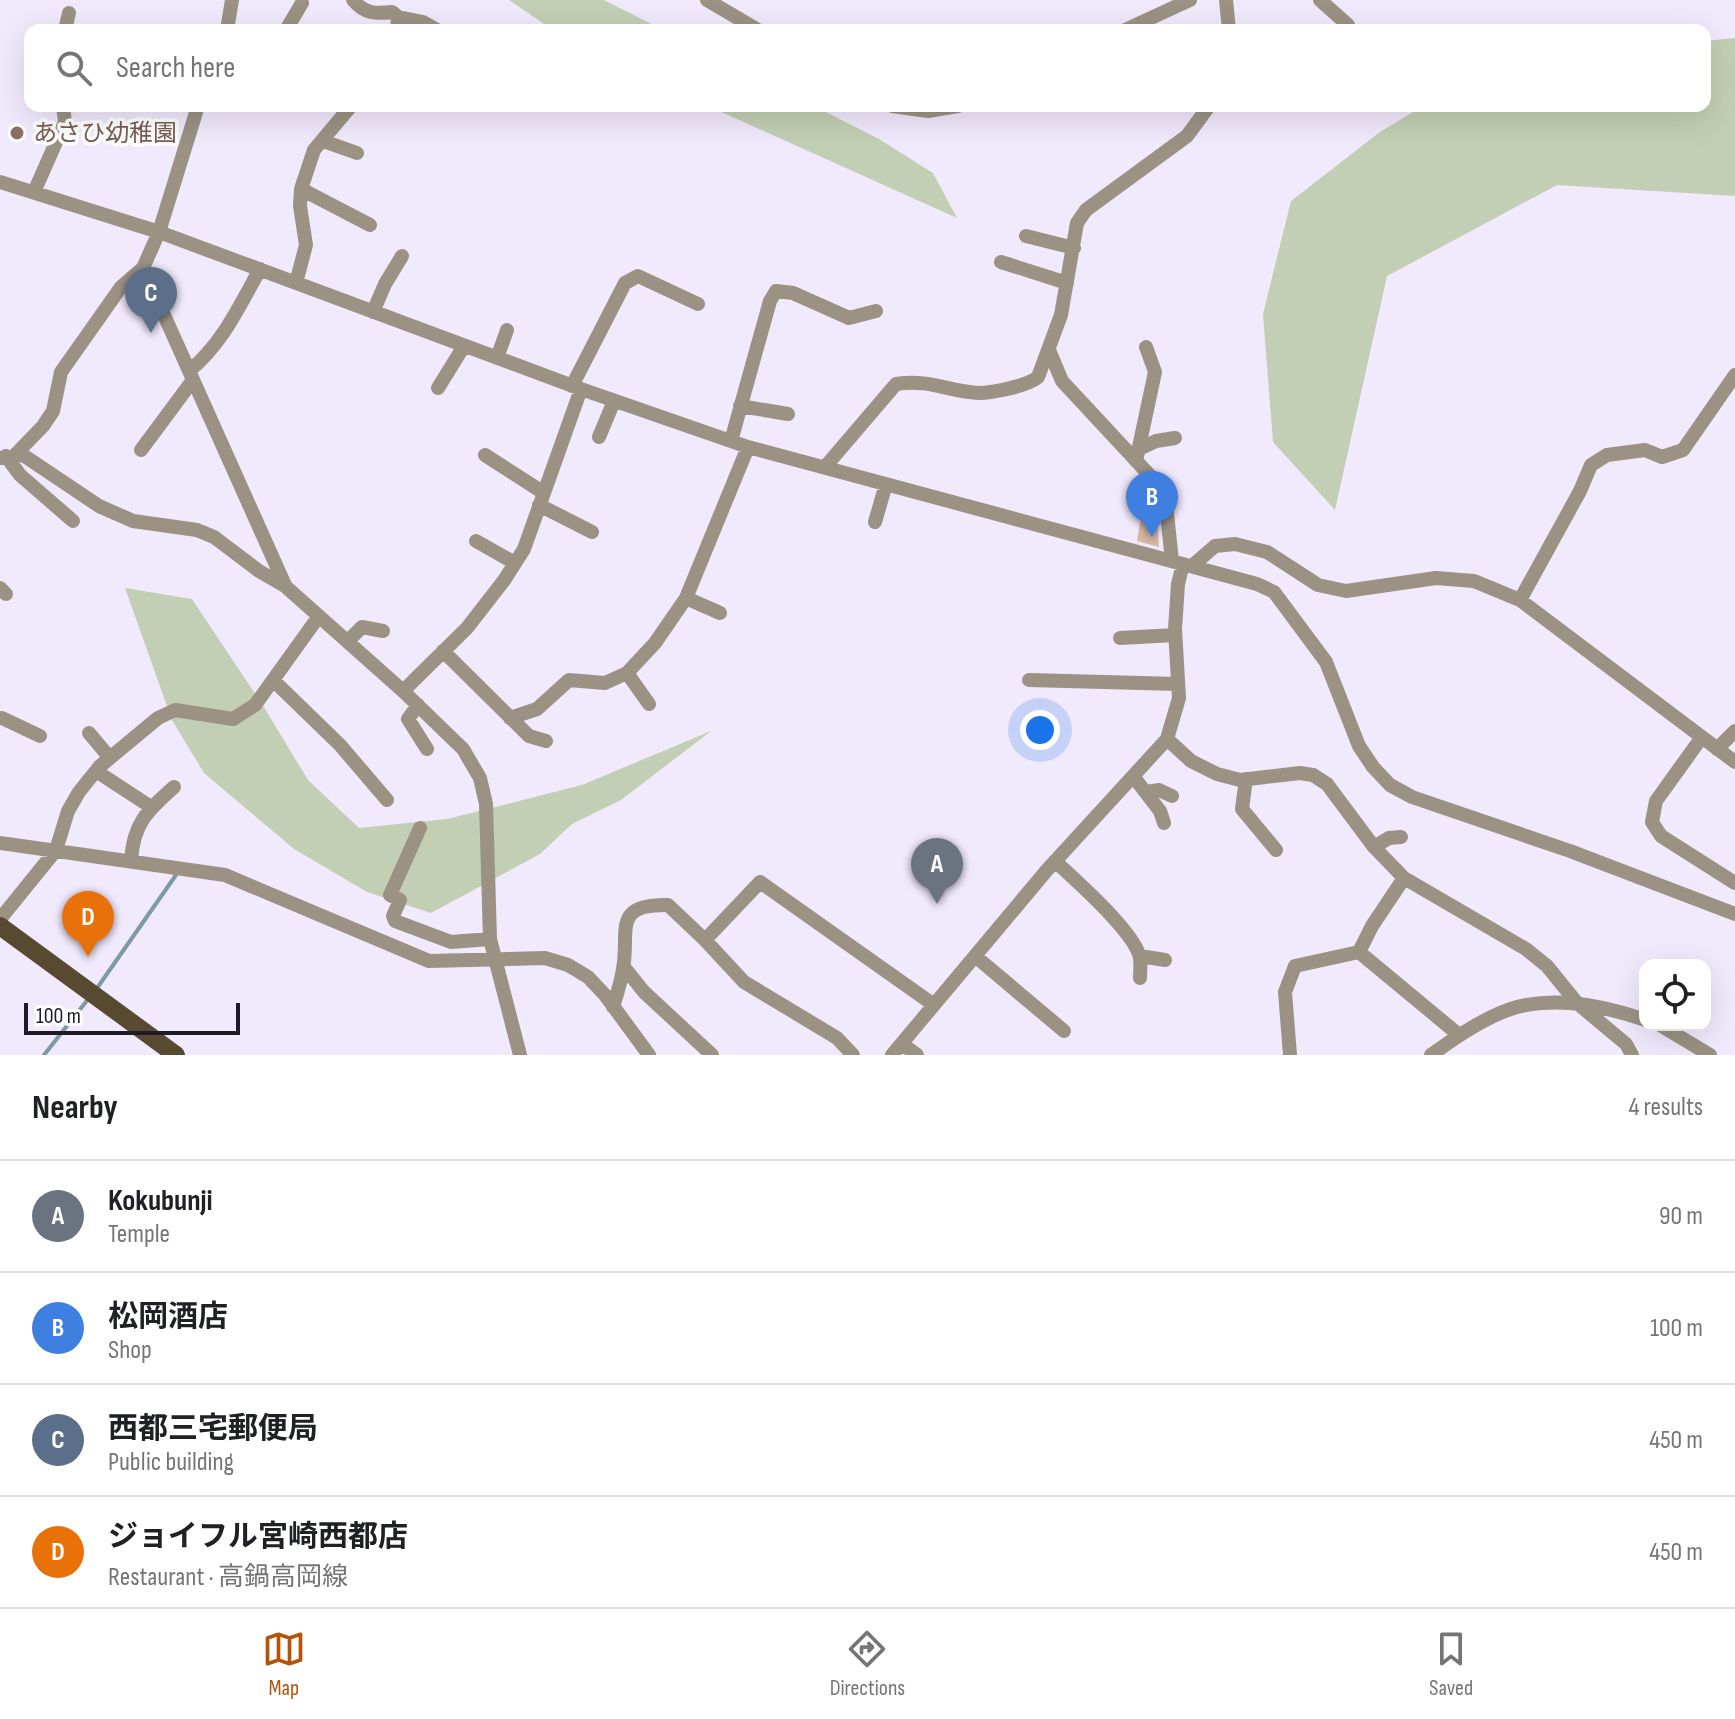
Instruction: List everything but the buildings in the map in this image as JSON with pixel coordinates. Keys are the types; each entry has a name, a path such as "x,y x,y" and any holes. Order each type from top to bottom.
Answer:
{"main road":[{"path":"0,926 176,1055"}],"street":[{"path":"228,24 232,0"},
{"path":"353,0 360,8 373,14 392,12 398,23 426,24"},
{"path":"707,0 748,24"},
{"path":"1138,24 1190,0"},
{"path":"1226,0 1228,24"},
{"path":"1320,0 1347,24"},
{"path":"289,24 302,1"},
{"path":"66,24 69,13"},
{"path":"34,192 65,122 64,112"},
{"path":"7,457 43,426 53,411 61,372 121,287 143,268 159,232 196,112"},
{"path":"296,283 306,245 300,206 301,189 314,150 346,112"},
{"path":"825,467 896,384 918,381 979,393 1031,383 1038,377 1061,315 1077,223 1086,210 1187,136 1205,112"},
{"path":"323,141 357,153"},
{"path":"0,182 159,232 576,388 748,447 1257,584 1274,592 1326,662 1359,746 1390,785 1412,797 1570,851 1735,914"},
{"path":"301,189 370,225"},
{"path":"1026,236 1074,248"},
{"path":"373,312 402,256"},
{"path":"1001,262 1067,283"},
{"path":"143,268 285,586"},
{"path":"141,450 191,376 223,337 260,269"},
{"path":"403,691 467,628 524,549 576,388 625,283 638,276 698,304"},
{"path":"731,441 770,301 776,291 793,293 849,318 876,311"},
{"path":"497,358 507,330"},
{"path":"438,388 464,346"},
{"path":"1138,455 1155,372 1146,347"},
{"path":"917,1055 897,1050 1055,861 1167,739 1179,698 1175,635 1182,563 1166,504 1138,455 1062,381 1049,350"},
{"path":"1520,600 1591,465 1607,455 1645,450 1662,457 1683,450 1735,375"},
{"path":"599,437 614,401"},
{"path":"740,406 788,414"},
{"path":"1138,455 1156,441 1175,438"},
{"path":"510,718 537,709 569,680 605,683 627,673 655,643 686,598 748,447"},
{"path":"7,457 23,455 99,506 133,521 197,530 214,537 259,571 285,586 463,749 480,778 486,804 490,939 520,1055"},
{"path":"485,455 541,499 592,532"},
{"path":"7,457 20,475 73,521"},
{"path":"875,522 886,484"},
{"path":"476,541 515,563"},
{"path":"1182,563 1215,546 1235,544 1267,552 1318,585 1346,591 1436,578 1474,581 1520,600 1735,762"},
{"path":"686,598 720,613"},
{"path":"0,919 56,850 68,811 96,771 158,718 175,710 233,719 255,705 319,616"},
{"path":"348,641 362,627 383,631"},
{"path":"1120,638 1175,635"},
{"path":"443,651 529,736 546,741"},
{"path":"627,673 649,704"},
{"path":"273,680 340,745 387,800"},
{"path":"1029,680 1178,684"},
{"path":"418,705 408,719 427,749"},
{"path":"1,717 40,736"},
{"path":"1717,749 1735,731"},
{"path":"89,733 110,758"},
{"path":"1702,737 1656,801 1652,822 1661,836 1735,883"},
{"path":"1167,739 1191,761 1217,774 1246,779 1300,773 1313,775 1327,784 1374,847 1404,878 1526,949 1547,966 1577,1003 1626,1044 1632,1055"},
{"path":"96,771 151,807"},
{"path":"1133,776 1160,811 1164,823"},
{"path":"1246,779 1242,809 1276,850"},
{"path":"131,861 137,827 151,807 174,787"},
{"path":"1147,792 1159,790 1172,796"},
{"path":"420,828 390,895 400,900 393,916 395,921 451,942 490,939"},
{"path":"1374,847 1389,838 1401,837"},
{"path":"0,843 225,875 429,961 545,958 568,965 588,977 649,1055"},
{"path":"1055,861 1110,915 1140,956 1140,978"},
{"path":"1359,952 1372,926 1404,878"},
{"path":"705,940 760,882 934,1005"},
{"path":"613,1007 624,967 624,928 634,911 648,904 668,905 744,982 837,1038 853,1055"},
{"path":"1359,952 1459,1035"},
{"path":"1290,1055 1285,992 1295,966 1359,952"},
{"path":"975,956 1064,1031"},
{"path":"1140,956 1165,960"},
{"path":"624,967 644,992 712,1055"},
{"path":"1431,1055 1459,1035 1517,1007 1577,1003 1639,1018"},
{"path":"1670,1031 1710,1055"}],"green space":[{"path":"509,0 604,0 651,24 544,24"},
{"path":"1735,38 1735,196 1557,185 1387,276 1335,510 1273,442 1263,314 1291,201 1380,132 1413,112 1711,112 1711,40"},
{"path":"721,112 826,112 879,139 933,173 957,218"},
{"path":"125,588 192,599 308,780 359,828 447,819 582,785 711,731 621,800 572,824 540,854 431,913 367,892 294,849 204,773 172,720"}],"waterway":[{"path":"95,991 176,875"},
{"path":"44,1055 89,998"}],"place":[{"name":"あさひ幼稚園","path":"17,133"},
{"name":"西都三宅郵便局","path":"151,333"},
{"name":"松岡酒店","path":"1152,537"},
{"name":"Kokubunji","path":"937,904"},
{"name":"ジョイフル宮崎西都店","path":"88,957"}]}
